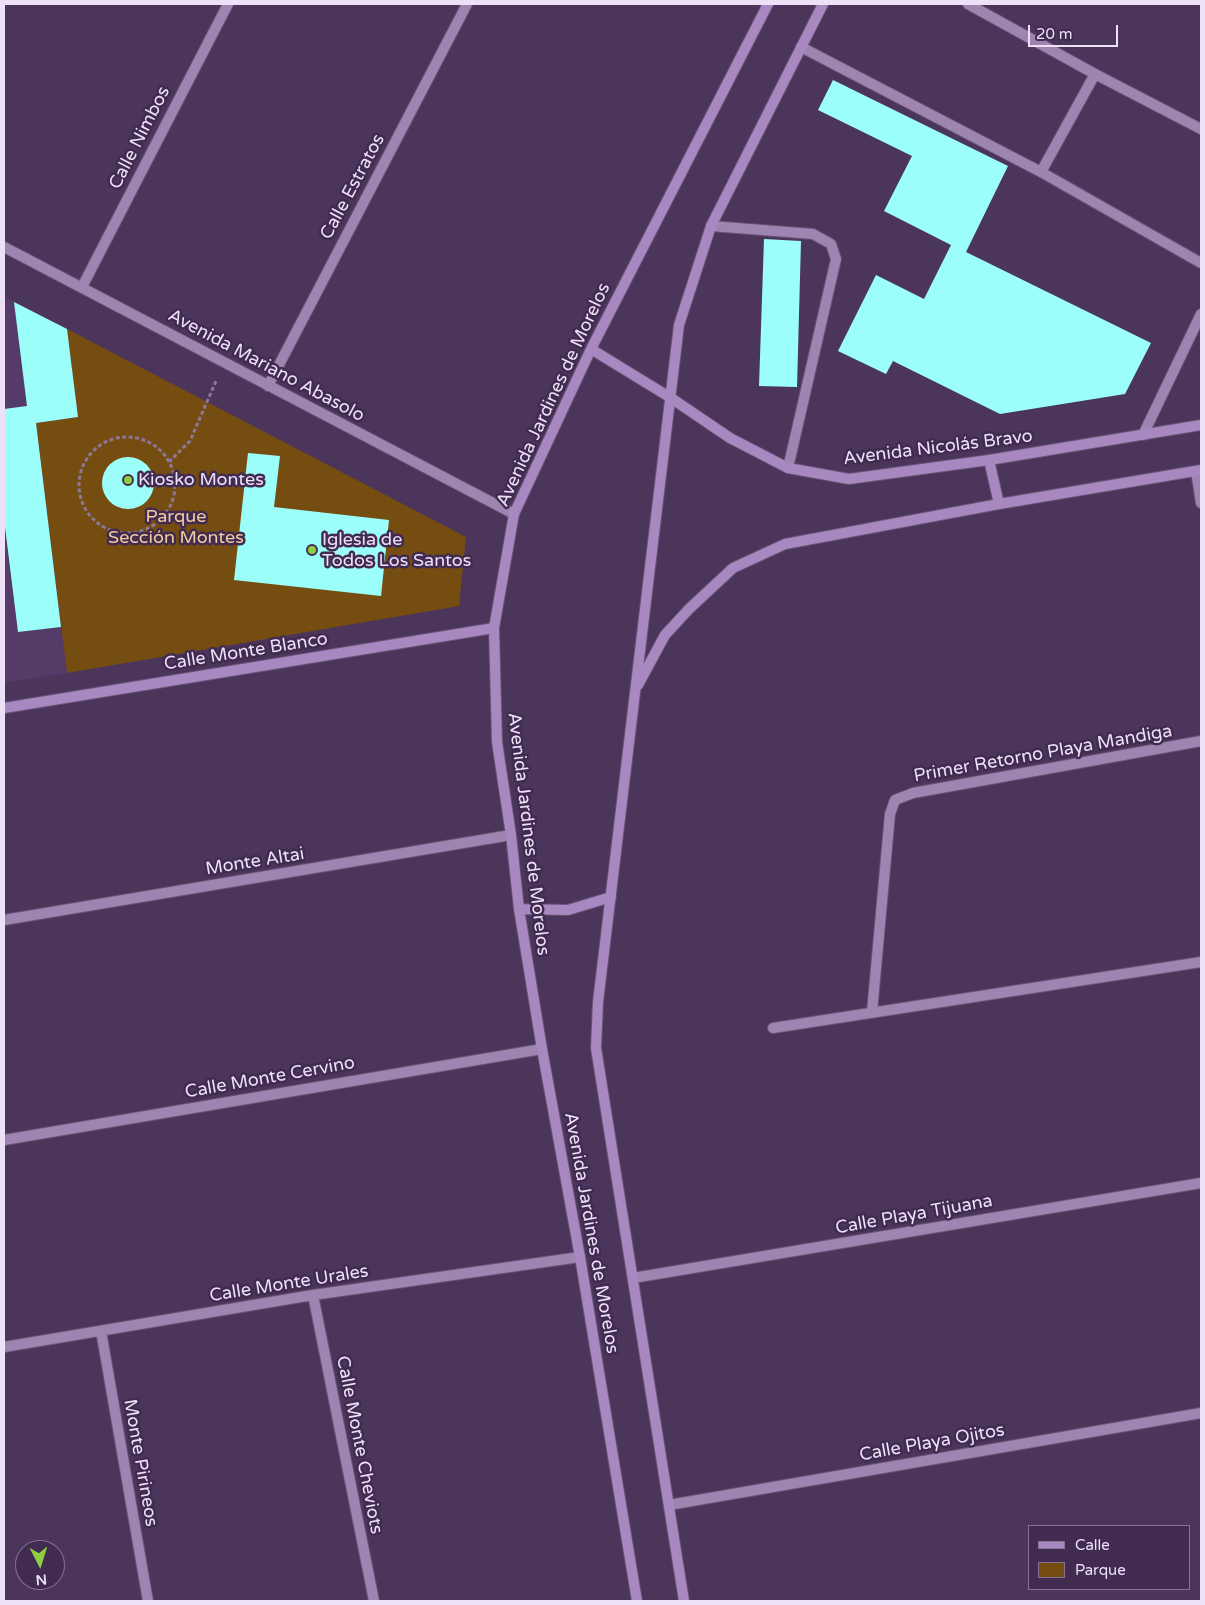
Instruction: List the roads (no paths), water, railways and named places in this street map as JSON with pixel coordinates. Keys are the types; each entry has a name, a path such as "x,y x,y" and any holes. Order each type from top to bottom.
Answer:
{"main road":[{"name":"Avenida Jardines de Morelos","path":"637,1601 580,1256 519,909 511,835 497,742 494,628 514,514 591,349 768,4"},
{"name":"Avenida Jardines de Morelos","path":"684,1601 596,1048 598,1002 679,326 712,226 823,4"},
{"name":"Avenida Nicolás Bravo","path":"591,349 671,398 730,438 788,468 849,479 989,460 1201,426"},
{"path":"989,460 999,504"},
{"path":"635,690 665,635 689,609 733,568 785,544 999,504 1199,471"},
{"name":"Calle Monte Blanco","path":"4,708 494,628"},
{"path":"519,909 568,910 611,897"}],"street":[{"name":"Calle Nimbos","path":"82,287 228,4"},
{"name":"Calle Estratos","path":"268,386 467,4"},
{"path":"968,4 1095,74 1201,129"},
{"path":"801,47 1041,172 1201,263"},
{"path":"1041,172 1095,74"},
{"path":"712,226 813,234 831,244 836,259 788,468"},
{"name":"Avenida Mariano Abasolo","path":"4,247 514,514"},
{"path":"1142,435 1201,314"},
{"path":"1199,471 1201,503"},
{"name":"Primer Retorno Playa Mandiga","path":"872,1012 890,814 896,800 913,793 1201,741"},
{"name":"Monte Altai","path":"4,920 511,835"},
{"path":"773,1028 1201,962"},
{"name":"Calle Monte Cervino","path":"4,1140 542,1048"},
{"name":"Calle Playa Tijuana","path":"633,1278 1201,1183"},
{"name":"Calle Monte Urales","path":"4,1347 313,1296 580,1256"},
{"name":"Calle Monte Cheviots","path":"313,1296 374,1601"},
{"name":"Monte Pirineos","path":"100,1331 148,1601"},
{"name":"Calle Playa Ojitos","path":"669,1505 1201,1413"}],"place":[{"name":"Kiosko Montes","path":"128,480"},
{"name":"Iglesia de Todos Los Santos","path":"312,550"}],"park label":[{"name":"Parque Sección Montes","path":"176,527"}]}
